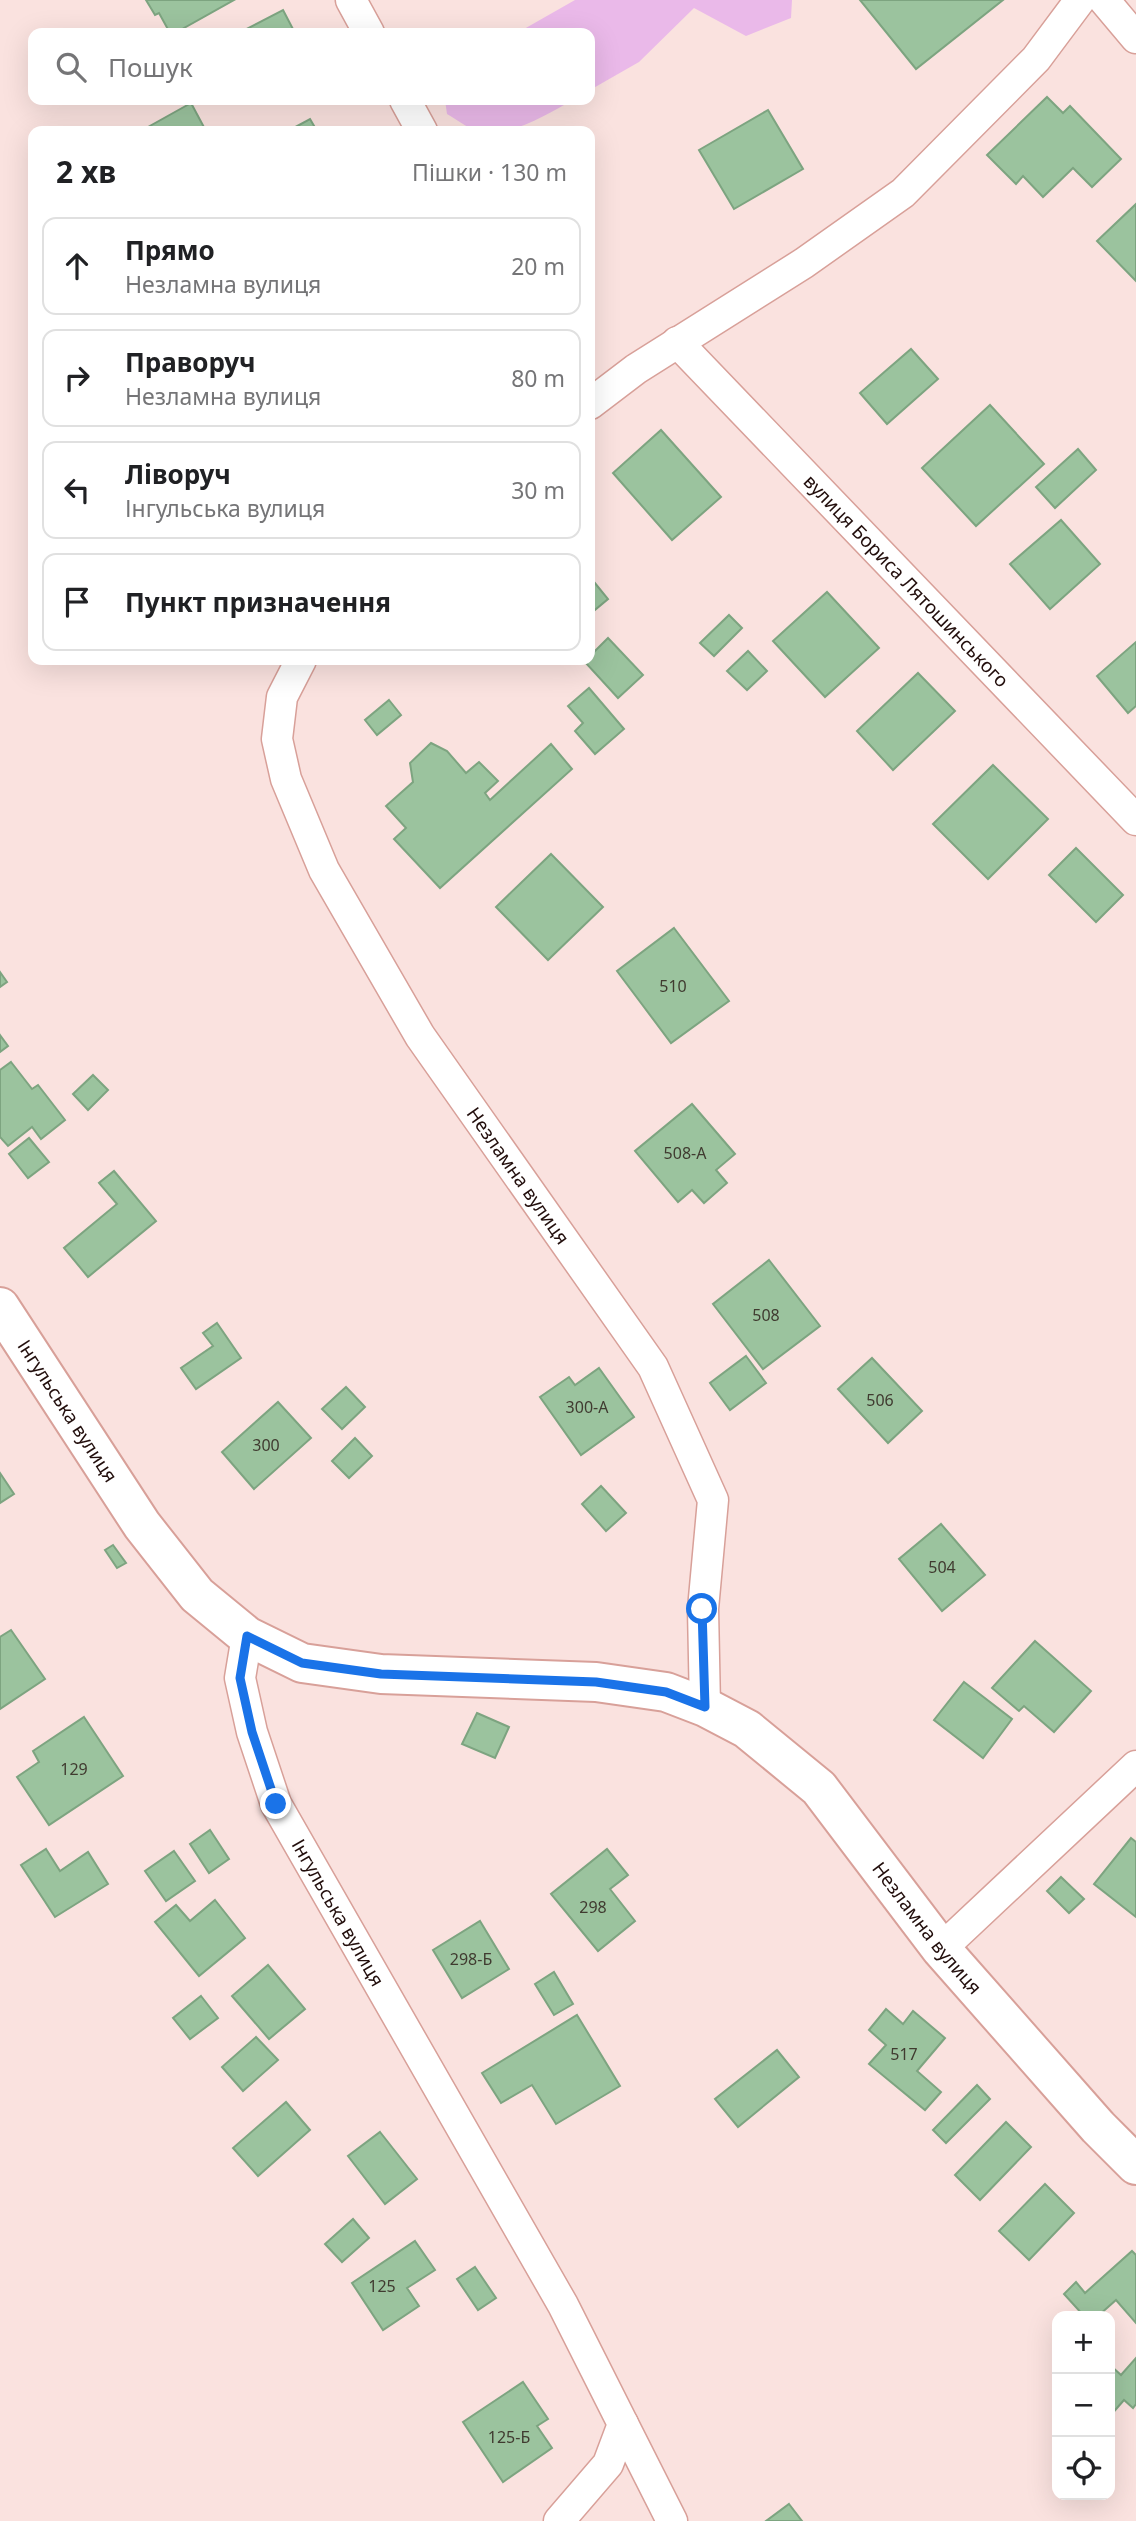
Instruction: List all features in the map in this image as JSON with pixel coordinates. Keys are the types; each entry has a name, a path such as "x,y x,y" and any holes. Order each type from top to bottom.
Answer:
{"street":[{"path":"351,0 366,28"},
{"path":"595,400 636,369 804,263 903,193 1036,59 1080,0"},
{"path":"1104,0 1136,38"},
{"path":"408,105 419,126"},
{"name":"вулиця Бориса Лятошинського","path":"677,342 1136,820"},
{"name":"Незламна вулиця","path":"299,665 282,697 277,739 286,779 324,870 420,1036 653,1367 713,1500 702,1609 705,1707"},
{"name":"Інгульська вулиця","path":"0,1307 142,1525 197,1595 247,1636 240,1678 252,1732 276,1804 556,2293 672,2521"},
{"name":"Незламна вулиця","path":"247,1636 302,1663 381,1674 596,1682 666,1692 705,1707 747,1729 819,1788 941,1949 1098,2127 1136,2165"},
{"path":"941,1949 1136,1766"},
{"path":"559,2521 608,2464 623,2424"}],"shaded area":[{"path":"575,0 792,0 791,18 746,36 694,8 639,62 595,87 595,28 526,28"},
{"path":"446,105 564,105 521,126 467,126 447,114"}],"building":[{"path":"146,0 234,0 184,28 167,28 159,13 155,15"},
{"path":"860,0 1003,0 916,69"},
{"path":"283,10 292,28 249,28"},
{"path":"1047,97 1063,113 1070,106 1121,159 1092,187 1073,168 1043,197 1023,176 1016,184 987,155"},
{"path":"192,105 203,126 150,126"},
{"path":"768,110 803,169 734,209 699,150"},
{"path":"310,119 314,126 297,126"},
{"path":"1136,204 1136,281 1097,241"},
{"path":"911,349 938,379 887,424 860,393"},
{"path":"990,405 1044,464 976,526 922,468"},
{"path":"661,430 721,497 672,540 613,473"},
{"path":"1078,449 1096,470 1055,508 1036,487"},
{"path":"1061,520 1100,564 1050,609 1010,564"},
{"path":"595,583 608,599 595,610"},
{"path":"827,592 879,648 825,697 773,641"},
{"path":"729,615 742,628 714,656 700,643"},
{"path":"608,638 643,675 618,698 588,665 595,665 595,651"},
{"path":"1136,642 1136,706 1128,713 1097,676"},
{"path":"748,651 767,671 747,690 727,671"},
{"path":"918,673 955,711 893,770 857,731"},
{"path":"589,688 624,729 595,754 575,731 583,723 568,706"},
{"path":"389,700 401,715 377,735 365,720"},
{"path":"431,743 447,751 466,773 479,762 498,781 485,793 490,800 551,744 572,769 440,888 394,839 406,828 386,806 413,782 410,763"},
{"path":"993,765 1048,819 988,879 933,824"},
{"path":"1076,848 1123,895 1096,922 1049,875"},
{"path":"551,854 603,907 548,960 496,907"},
{"path":"674,928 729,1001 671,1043 617,971"},
{"path":"0,972 7,982 0,987"},
{"path":"0,1035 8,1046 0,1052"},
{"path":"11,1062 32,1089 38,1085 65,1120 41,1139 32,1127 8,1146 0,1137 0,1070"},
{"path":"93,1075 108,1090 88,1110 73,1094"},
{"path":"692,1104 735,1154 716,1170 727,1183 704,1203 692,1190 678,1202 635,1151"},
{"path":"29,1138 49,1162 28,1178 9,1154"},
{"path":"114,1171 156,1221 88,1277 64,1248 117,1204 99,1183"},
{"path":"769,1260 820,1326 763,1369 713,1304"},
{"path":"217,1323 241,1358 196,1389 181,1368 213,1346 203,1333"},
{"path":"746,1356 766,1383 730,1410 710,1383"},
{"path":"872,1358 922,1411 888,1443 838,1389"},
{"path":"599,1368 634,1417 581,1455 540,1397 569,1377 575,1385"},
{"path":"346,1387 365,1407 342,1429 322,1409"},
{"path":"278,1402 311,1438 254,1489 222,1452"},
{"path":"355,1438 372,1456 349,1478 332,1461"},
{"path":"0,1473 14,1494 0,1503"},
{"path":"601,1486 626,1513 606,1531 582,1504"},
{"path":"941,1524 985,1575 942,1611 899,1559"},
{"path":"113,1545 126,1563 117,1568 105,1550"},
{"path":"11,1630 45,1679 0,1709 0,1637"},
{"path":"1035,1641 1091,1691 1054,1732 1024,1706 1019,1711 992,1688"},
{"path":"964,1682 1012,1719 983,1758 934,1720"},
{"path":"477,1713 509,1727 495,1758 462,1744"},
{"path":"84,1717 123,1776 49,1825 17,1777 39,1762 33,1751"},
{"path":"210,1830 229,1859 209,1873 190,1844"},
{"path":"1131,1838 1136,1842 1136,1917 1094,1884"},
{"path":"46,1849 60,1871 88,1852 108,1884 55,1917 21,1865"},
{"path":"607,1849 628,1875 610,1889 635,1921 598,1951 551,1894"},
{"path":"174,1851 195,1881 166,1901 145,1871"},
{"path":"1061,1877 1084,1899 1069,1913 1047,1891"},
{"path":"215,1900 245,1938 199,1976 155,1922 176,1905 190,1921"},
{"path":"480,1921 509,1969 462,1998 433,1950"},
{"path":"268,1965 305,2009 269,2039 232,1996"},
{"path":"554,1972 573,2004 554,2015 535,1984"},
{"path":"201,1996 218,2018 190,2039 173,2018"},
{"path":"886,2009 903,2024 913,2011 945,2038 917,2071 941,2092 925,2110 869,2064 886,2045 869,2030"},
{"path":"577,2015 620,2086 556,2124 532,2085 501,2103 482,2073"},
{"path":"256,2037 278,2060 243,2091 222,2067"},
{"path":"777,2050 799,2077 738,2127 715,2099"},
{"path":"977,2085 990,2099 946,2143 933,2130"},
{"path":"286,2102 310,2130 258,2176 233,2148"},
{"path":"1006,2122 1031,2147 980,2200 955,2175"},
{"path":"380,2132 417,2179 385,2204 348,2156"},
{"path":"1045,2184 1074,2213 1029,2260 999,2231"},
{"path":"353,2219 369,2238 342,2262 325,2244"},
{"path":"415,2241 435,2270 407,2288 419,2306 383,2330 352,2283"},
{"path":"1132,2251 1136,2255 1136,2323 1116,2300 1104,2311 1079,2311 1064,2294 1076,2282 1085,2293"},
{"path":"475,2267 496,2298 478,2310 457,2279"},
{"path":"1136,2358 1136,2404 1133,2408 1124,2400 1115,2410 1115,2370 1121,2375"},
{"path":"523,2382 548,2419 537,2426 552,2448 503,2482 463,2422"},
{"path":"789,2504 802,2521 766,2521"}],"route":[{"path":"276,1804 252,1732 240,1678 247,1636 302,1663 381,1674 596,1682 666,1692 705,1707 702,1609"}]}
